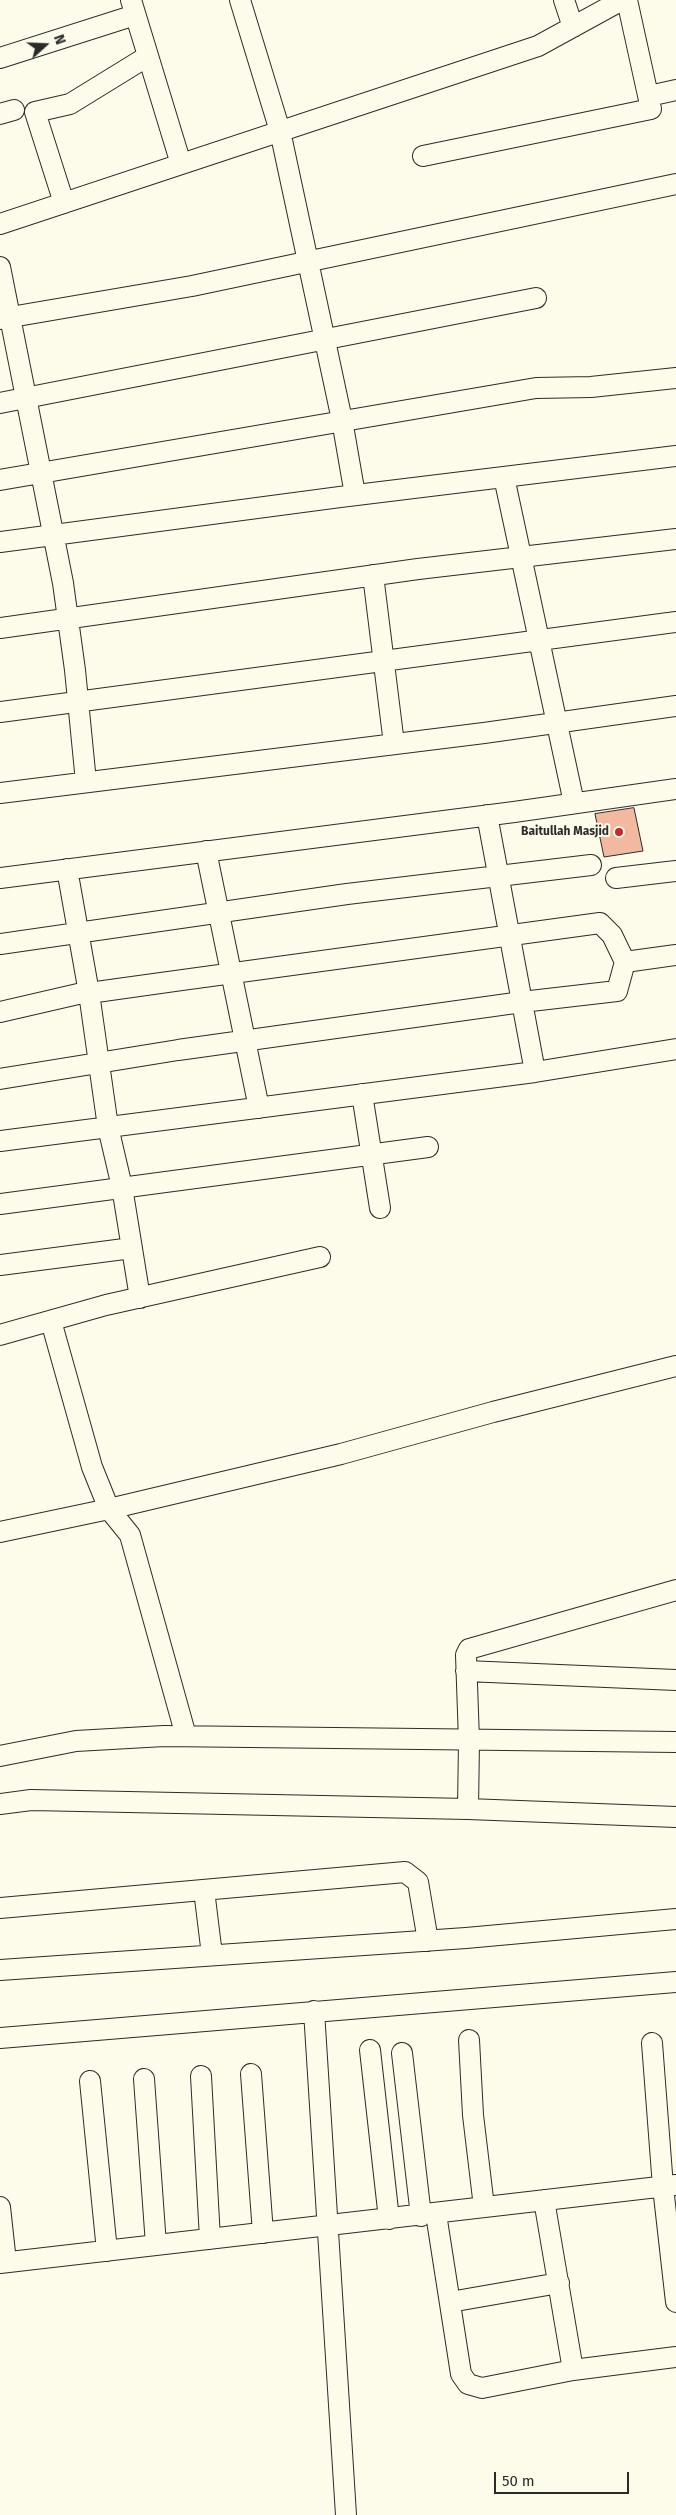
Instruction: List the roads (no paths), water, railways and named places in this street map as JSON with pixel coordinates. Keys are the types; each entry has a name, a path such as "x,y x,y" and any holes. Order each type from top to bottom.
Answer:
{"street":[{"path":"240,0 280,131 342,420 355,495"},
{"path":"564,0 573,27"},
{"path":"0,224 538,46 622,0"},
{"path":"423,156 652,109 626,0"},
{"path":"0,58 133,7 181,164"},
{"path":"64,203 35,112 70,104 148,56"},
{"path":"649,96 676,90"},
{"path":"5,318 192,286 676,184"},
{"path":"0,267 5,318 27,398 55,535 68,619 86,782"},
{"path":"0,403 536,298"},
{"path":"0,480 536,388 591,386 676,378"},
{"path":"0,542 355,495 676,456"},
{"path":"504,477 574,803"},
{"path":"0,628 373,575 676,539"},
{"path":"373,575 394,744"},
{"path":"0,712 676,622"},
{"path":"0,793 394,744 676,706"},
{"path":"0,878 676,789"},
{"path":"487,815 535,1072"},
{"path":"206,851 259,1108"},
{"path":"0,944 347,894 591,865"},
{"path":"67,869 108,1127 122,1187 140,1298"},
{"path":"616,878 676,871"},
{"path":"0,1012 88,993 600,923 612,935 626,962 617,991 522,1002 245,1041 0,1078"},
{"path":"626,962 676,955"},
{"path":"0,1141 535,1072 676,1049"},
{"path":"362,1094 380,1208"},
{"path":"0,1204 428,1147"},
{"path":"0,1265 132,1248"},
{"path":"0,1335 140,1298 320,1257"},
{"path":"51,1321 92,1466 109,1509 130,1535 186,1736"},
{"path":"0,1532 109,1509 341,1454 493,1412 676,1366"},
{"path":"468,1809 469,1741 466,1655 469,1649 676,1590"},
{"path":"466,1671 676,1680"},
{"path":"0,1756 76,1741 186,1736 469,1741 676,1742"},
{"path":"0,1804 31,1800 468,1809 676,1817"},
{"path":"0,1908 405,1872 418,1882 428,1941"},
{"path":"204,1890 212,1955"},
{"path":"0,1970 428,1941 676,1919"},
{"path":"0,2038 676,1982"},
{"path":"314,2011 346,2515"},
{"path":"469,2040 473,2116 484,2207"},
{"path":"652,2043 670,2186 676,2302"},
{"path":"370,2050 389,2219"},
{"path":"402,2053 428,2215 450,2302 461,2374 468,2384 482,2388 573,2370 676,2356"},
{"path":"251,2074 264,2233"},
{"path":"201,2076 210,2239"},
{"path":"144,2078 156,2245"},
{"path":"90,2081 107,2251"},
{"path":"0,2207 3,2263 670,2186"},
{"path":"544,2200 573,2370"},
{"path":"450,2302 559,2283"}],"place":[{"name":"Baitullah Masjid","path":"619,832"}]}
